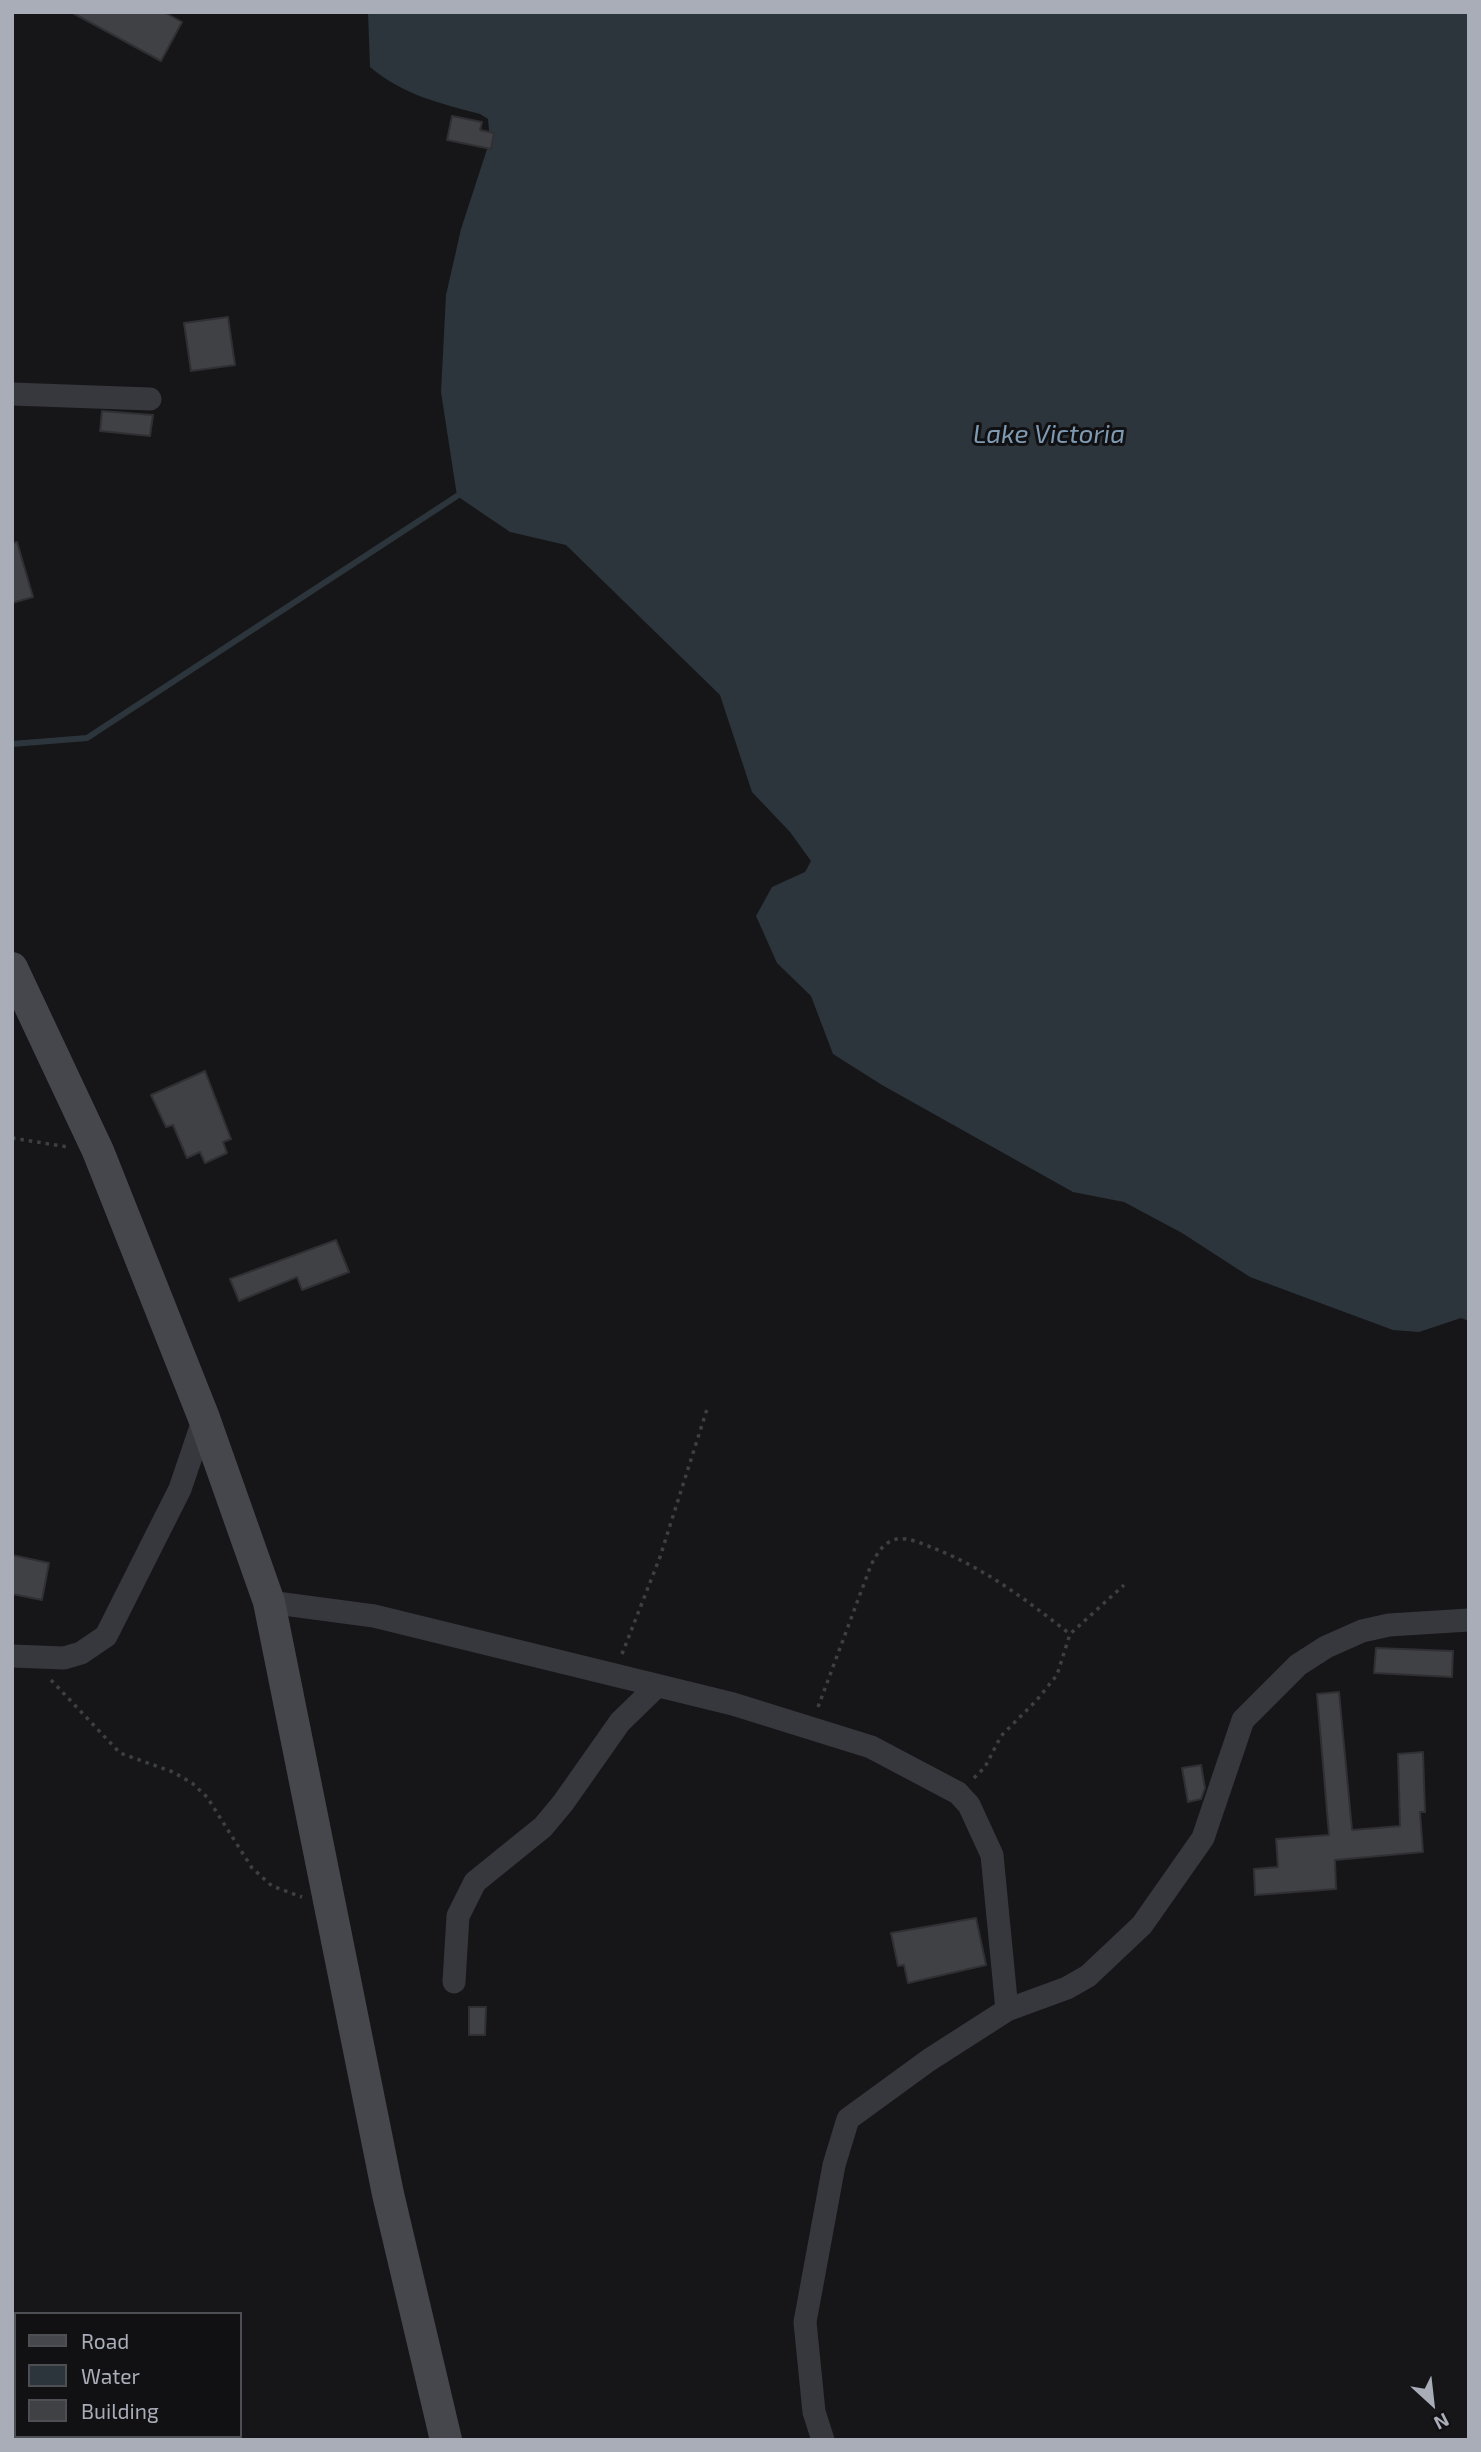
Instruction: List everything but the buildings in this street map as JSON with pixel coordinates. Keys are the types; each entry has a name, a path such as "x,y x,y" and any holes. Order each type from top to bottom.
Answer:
{"street":[{"path":"12,394 150,399"},
{"path":"12,968 98,1151 204,1418 269,1602 388,2194 446,2440"},
{"path":"21,1657 74,1656 106,1636 112,1629 133,1577 180,1489 204,1418"},
{"path":"269,1602 374,1616 495,1643 656,1687 733,1704 871,1747 958,1793 969,1805 992,1855 1007,2010"},
{"path":"822,2440 814,2412 805,2322 834,2165 848,2119 929,2060 1007,2010 1067,1988 1088,1976 1142,1925 1203,1838 1243,1720 1297,1665 1326,1647 1362,1631 1389,1625 1469,1620"},
{"path":"454,1982 457,1916 475,1882 543,1826 563,1803 620,1722 656,1687"}],"path":[{"path":"12,1138 98,1151"},
{"path":"614,1676 660,1558 708,1406"},
{"path":"808,1727 827,1688 871,1565 882,1547 896,1539 921,1544 972,1563 1021,1595 1070,1634"},
{"path":"958,1793 985,1767 1001,1736 1036,1701 1057,1675 1070,1634 1124,1585"},
{"path":"21,1657 114,1748 127,1756 173,1772 202,1791 241,1854 265,1881 331,1914"}],"water":[{"name":"Lake Victoria","path":"368,12 1469,12 1469,1321 1461,1318 1419,1332 1393,1330 1250,1277 1182,1233 1124,1202 1073,1192 882,1085 833,1054 811,996 777,963 756,916 772,887 805,872 811,861 790,832 752,792 720,695 566,545 510,532 457,496 441,392 446,295 461,229 490,140 488,119 408,91 370,67"}],"waterway":[{"path":"12,744 87,738 457,496"}]}
